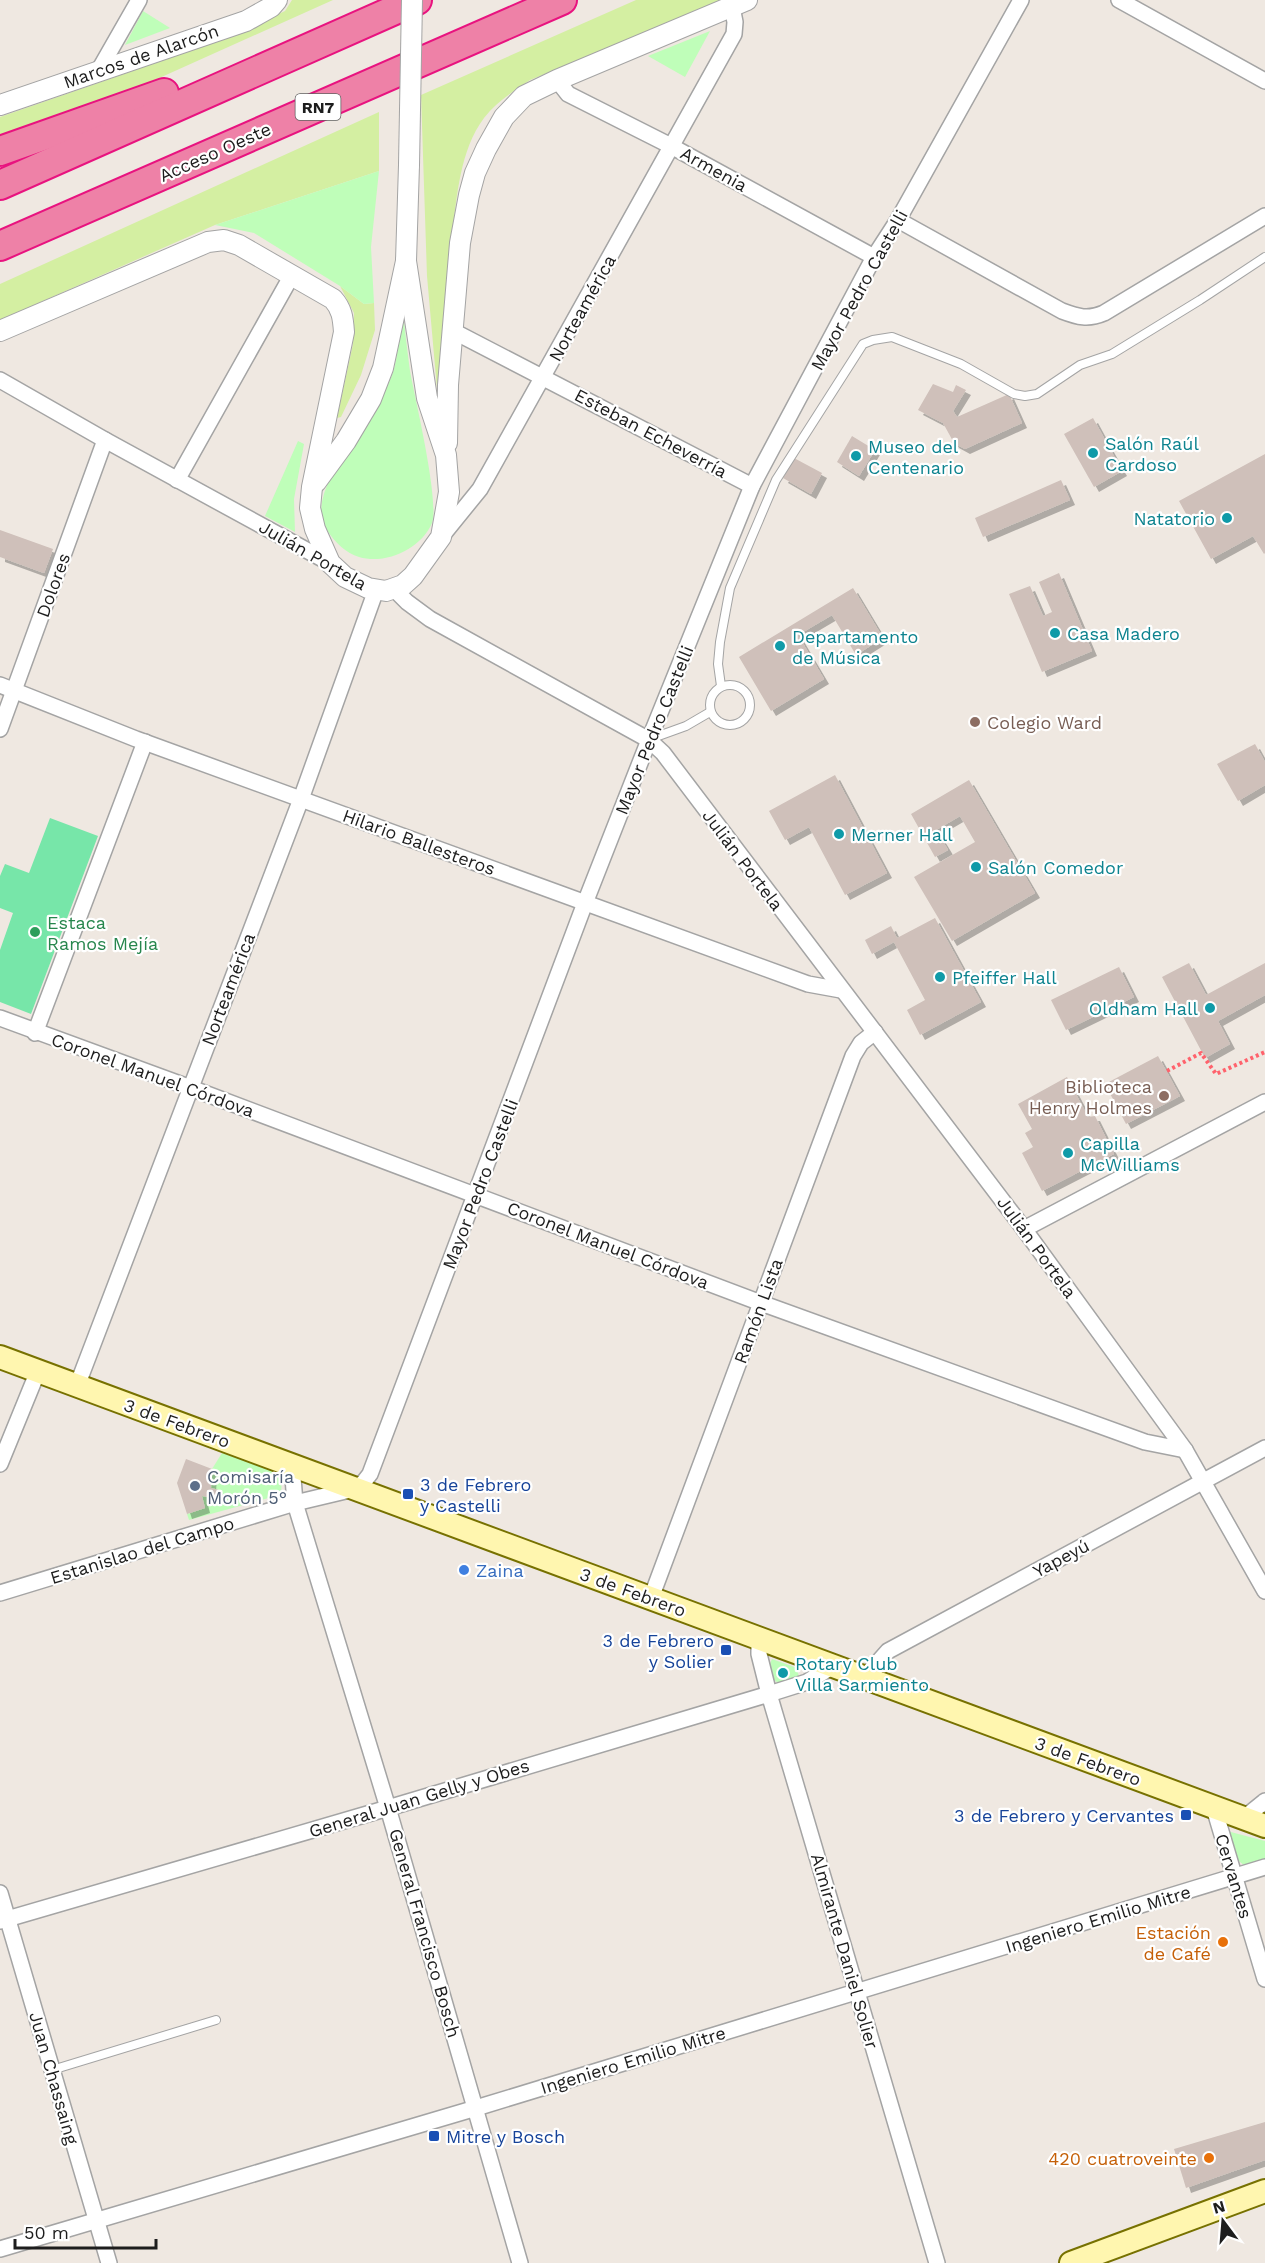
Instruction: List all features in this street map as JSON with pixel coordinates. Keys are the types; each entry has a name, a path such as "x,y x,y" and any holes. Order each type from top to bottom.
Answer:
{"highway":[{"path":"0,185 417,0"},
{"name":"Acceso Oeste","path":"0,246 562,0"},
{"path":"0,152 373,20"},
{"path":"0,254 74,214"}],"main road":[{"name":"3 de Febrero","path":"0,1357 1265,1826"},
{"path":"1071,2263 1265,2191"}],"street":[{"path":"99,70 139,0"},
{"name":"Marcos de Alarcón","path":"0,105 246,21 271,7 277,0"},
{"path":"312,487 346,441 376,386 392,332 406,261 412,0"},
{"name":"Mayor Pedro Castelli","path":"354,1489 370,1474 585,903 752,486 874,257 898,220 1021,0"},
{"path":"1119,0 1265,81"},
{"path":"441,537 449,492 446,455 448,385 460,243 475,173 486,149 512,106 524,96 740,3"},
{"name":"Norteamérica","path":"77,1386 301,799 385,590 413,576 480,489 734,34 740,3"},
{"name":"Armenia","path":"557,80 568,94 672,146 874,257"},
{"path":"898,220 1062,311 1079,317 1092,318 1265,216"},
{"path":"0,331 208,242 224,240 239,245 333,298 343,316 344,332 312,487 310,508 315,529 330,562"},
{"path":"406,261 427,398 446,455"},
{"path":"177,480 292,275"},
{"name":"Esteban Echeverría","path":"453,331 752,486"},
{"name":"Julián Portela","path":"0,380 177,480 330,562 345,577 385,590 407,602 430,620 649,740 663,753 1024,1229 1185,1450 1265,1591"},
{"name":"Dolores","path":"0,729 105,440"},
{"name":"Hilario Ballesteros","path":"0,685 145,742 808,984 841,990"},
{"path":"35,1033 145,742"},
{"name":"Coronel Manuel Córdova","path":"0,1018 761,1303 1145,1442 1185,1450"},
{"name":"Ramón Lista","path":"651,1598 853,1056 861,1043 875,1032"},
{"path":"1024,1229 1265,1102"},
{"path":"0,1464 38,1371"},
{"name":"Yapeyú","path":"864,1678 888,1651 1265,1448"},
{"name":"General Francisco Bosch","path":"292,1466 295,1503 388,1808 520,2263"},
{"name":"Estanislao del Campo","path":"0,1593 295,1503 354,1489"},
{"name":"Almirante Daniel Solier","path":"759,1639 759,1654 770,1694 937,2263"},
{"name":"General Juan Gelly y Obes","path":"4,1919 770,1694 807,1682 833,1666"},
{"path":"1244,1818 1265,1801"},
{"name":"Cervantes","path":"1214,1808 1265,1979"},
{"name":"Ingeniero Emilio Mitre","path":"0,2249 476,2108 1265,1868"},
{"name":"Juan Chassaing","path":"0,1893 4,1919 52,2070 109,2263"}],"lane":[{"path":"721,686 718,664 720,642 730,588 776,480 863,345 873,340 892,337 961,364 1014,394 1025,396 1037,394 1080,366 1112,354 1265,257"},
{"path":"721,686 736,686 745,691 750,701 750,709 741,722 725,726 716,722 710,712 711,693 721,686"},
{"path":"649,740 686,726 710,712"},
{"path":"52,2070 216,2020"}],"path":[{"path":"1167,1071 1202,1053 1216,1074 1265,1052"}],"green space":[{"path":"292,0 333,0 126,93 0,145 0,117 222,40 285,11"},
{"path":"636,0 728,0 530,80 500,102 484,118 470,144 458,190 438,400 427,276 421,95"},
{"path":"143,11 170,28 125,45"},
{"path":"710,31 685,77 648,56"},
{"path":"379,112 379,171 215,225 0,320 0,284"},
{"path":"379,171 371,247 374,303 364,304 340,286 254,233 215,225"},
{"path":"340,286 364,304 374,303 375,330 361,375 341,417 337,418 353,344 354,313"},
{"path":"402,307 410,371 430,473 434,512 427,532 411,547 391,557 369,559 354,555 338,544 328,532 321,511 324,494 331,477 392,375"},
{"path":"298,441 304,444 294,499 295,532 265,516"},
{"name":"Estaca Ramos Mejía","path":"50,818 98,836 31,1014 0,1002 0,950 13,913 0,908 0,876 5,864 29,873"},
{"path":"222,1453 278,1472 282,1480 281,1492 272,1497 189,1520 187,1514 205,1508 202,1496 217,1498 219,1490 211,1488 212,1469"},
{"path":"772,1659 797,1668 799,1677 779,1684 772,1678 768,1668"},
{"path":"1227,1831 1265,1841 1265,1861 1248,1867 1239,1861 1233,1852"}],"building":[{"path":"933,384 953,392 956,385 966,390 953,411 957,417 1009,394 1022,423 965,449 954,443 943,423 918,410"},
{"name":"Salón Raúl Cardoso","path":"1093,418 1122,471 1094,487 1064,434"},
{"name":"Museo del Centenario","path":"852,436 875,450 859,476 837,462"},
{"name":"Natatorio","path":"1265,454 1265,553 1253,536 1211,559 1179,501"},
{"path":"794,458 822,473 811,494 783,478"},
{"path":"1061,480 1070,500 983,537 975,518"},
{"path":"0,530 53,549 44,573 0,557"},
{"name":"Casa Madero","path":"1059,573 1092,651 1042,672 1009,594 1030,586 1043,616 1052,612 1039,582"},
{"name":"Departamento de Música","path":"853,588 883,638 856,655 832,615 798,635 824,679 771,711 739,657"},
{"path":"1255,744 1265,762 1265,785 1238,801 1217,764"},
{"name":"Merner Hall","path":"835,775 887,873 845,895 809,827 785,840 769,811"},
{"name":"Salón Comedor","path":"969,780 1035,893 952,941 914,877 975,842 960,816 936,830 948,850 935,857 911,814"},
{"name":"Pfeiffer Hall","path":"935,918 981,1002 920,1035 907,1010 925,1000 894,942 872,954 865,940 891,926 897,938"},
{"name":"Oldham Hall","path":"1189,963 1206,995 1265,963 1265,995 1218,1021 1230,1044 1205,1058 1162,977"},
{"path":"1119,967 1134,997 1066,1030 1051,1000"},
{"path":"1158,1056 1180,1096 1126,1124 1105,1084"},
{"path":"1067,1077 1088,1117 1095,1116 1114,1154 1042,1191 1022,1153 1033,1147 1025,1133 1032,1129 1018,1104"},
{"name":"Comisaría Morón 5°","path":"186,1459 212,1469 211,1488 219,1490 217,1499 202,1496 205,1508 187,1514 177,1483"},
{"name":"420 cuatroveinte","path":"1265,2122 1265,2160 1186,2188 1174,2149"}],"place":[{"name":"Salón Raúl Cardoso","path":"1093,453"},
{"name":"Museo del Centenario","path":"856,456"},
{"name":"Natatorio","path":"1227,518"},
{"name":"Casa Madero","path":"1055,633"},
{"name":"Departamento de Música","path":"780,646"},
{"name":"Colegio Ward","path":"975,722"},
{"name":"Merner Hall","path":"839,834"},
{"name":"Salón Comedor","path":"976,867"},
{"name":"Estaca Ramos Mejía","path":"35,932"},
{"name":"Pfeiffer Hall","path":"940,977"},
{"name":"Oldham Hall","path":"1210,1008"},
{"name":"Biblioteca Henry Holmes","path":"1164,1096"},
{"name":"Capilla McWilliams","path":"1068,1153"},
{"name":"Comisaría Morón 5°","path":"195,1486"},
{"name":"3 de Febrero y Castelli","path":"408,1494"},
{"name":"Zaina","path":"464,1570"},
{"name":"3 de Febrero y Solier","path":"726,1650"},
{"name":"Rotary Club Villa Sarmiento","path":"783,1673"},
{"name":"3 de Febrero y Cervantes","path":"1186,1815"},
{"name":"Estación de Café","path":"1223,1942"},
{"name":"Mitre y Bosch","path":"434,2136"},
{"name":"420 cuatroveinte","path":"1209,2158"}]}
